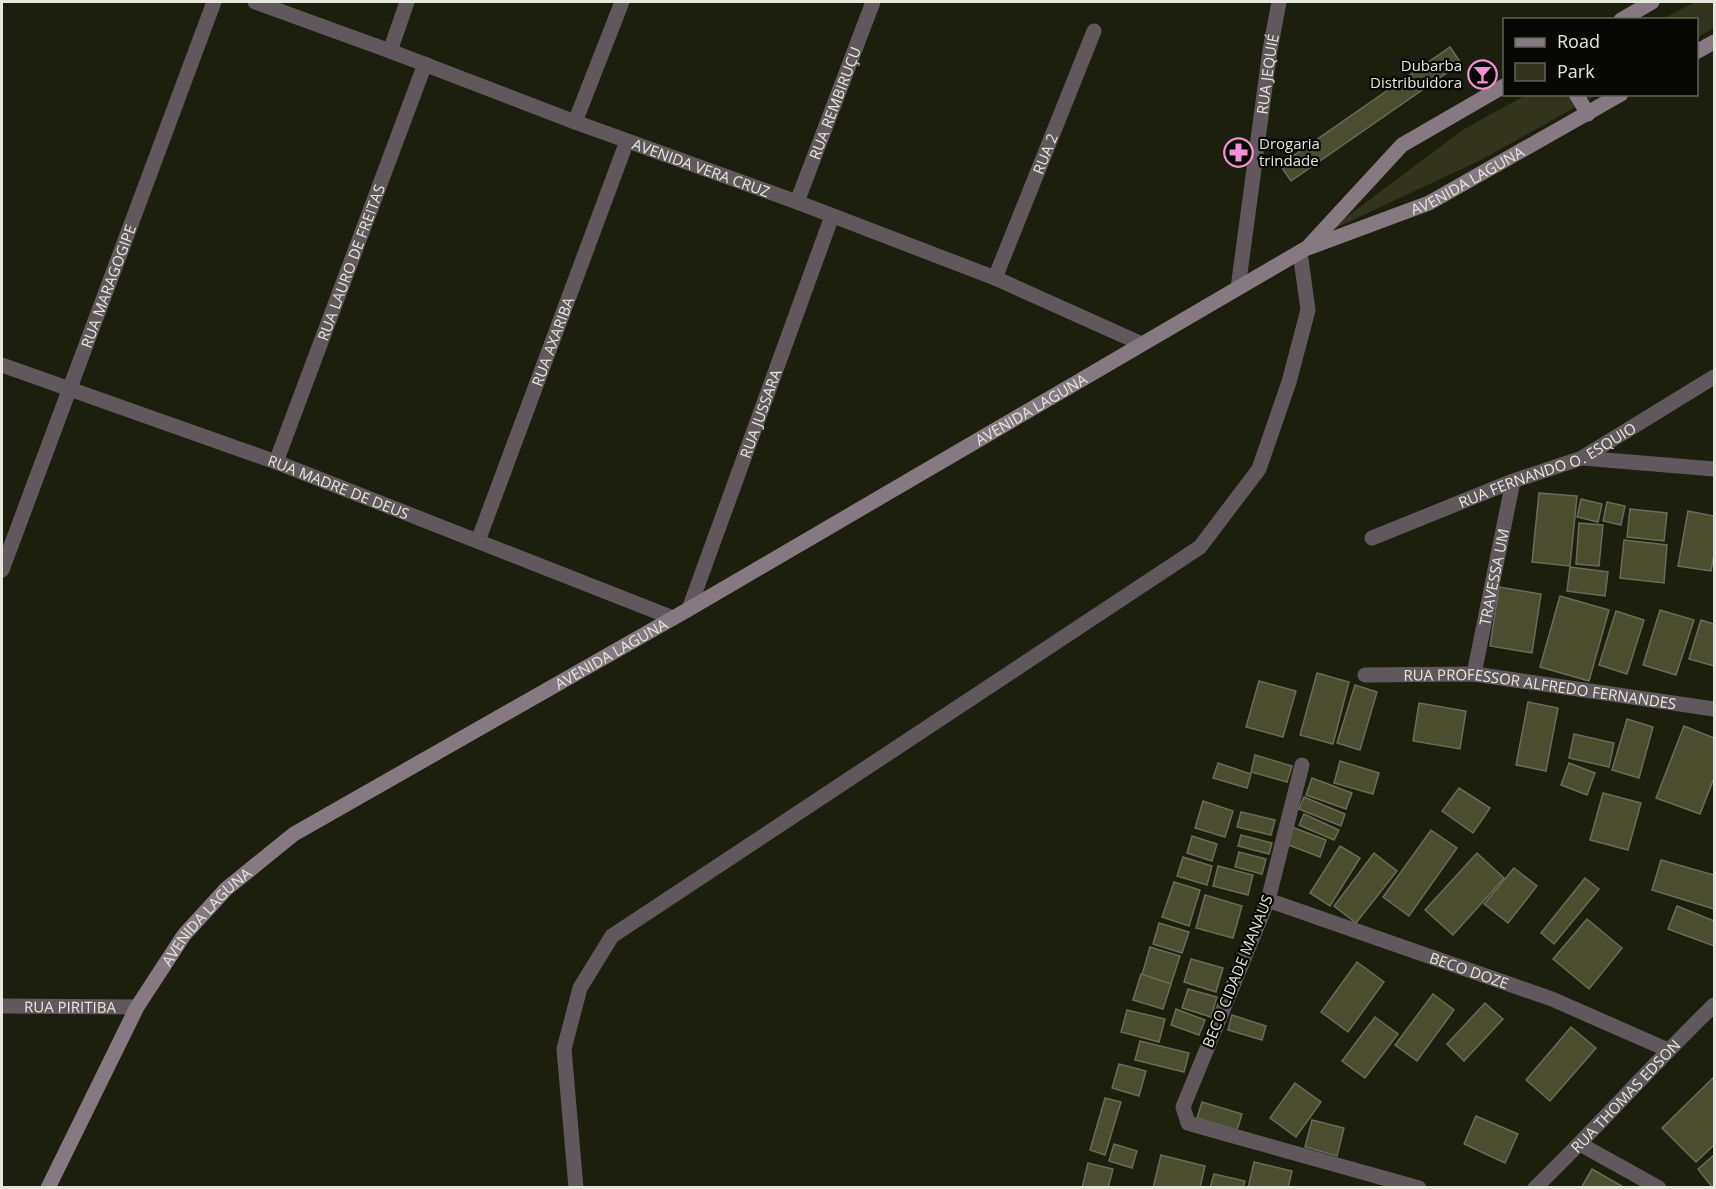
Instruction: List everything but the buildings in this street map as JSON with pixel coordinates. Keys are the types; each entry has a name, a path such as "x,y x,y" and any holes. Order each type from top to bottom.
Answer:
{"main road":[{"path":"1624,18 1652,2"},
{"path":"1698,51 1714,42"},
{"name":"AVENIDA LAGUNA","path":"1303,251 1402,145 1503,87"},
{"path":"1577,96 1588,114"},
{"name":"AVENIDA LAGUNA","path":"48,1188 137,1007 184,935 226,890 294,834 689,609 1303,251 1430,203 1618,96"}],"street":[{"name":"RUA MARAGOGIPE","path":"2,570 214,2"},
{"name":"AVENIDA VERA CRUZ","path":"255,2 575,122 797,202 995,278 1142,344"},
{"path":"390,51 406,2"},
{"path":"575,122 622,2"},
{"name":"RUA REMBIRUÇU","path":"797,202 873,2"},
{"name":"RUA JEQUIÉ","path":"1238,288 1270,50 1279,2"},
{"name":"RUA 2","path":"995,278 1094,31"},
{"name":"RUA LAURO DE FREITAS","path":"276,462 425,64"},
{"name":"RUA AXARIBA","path":"478,541 627,141"},
{"name":"RUA JUSSARA","path":"689,609 832,216"},
{"path":"576,1188 564,1049 580,988 612,936 1200,547 1259,469 1289,382 1308,310 1303,251"},
{"name":"RUA MADRE DE DEUS","path":"2,365 276,462 673,618"},
{"name":"RUA FERNANDO O. ESQUIO","path":"1372,538 1513,481 1582,458 1714,376"},
{"path":"1582,458 1714,469"},
{"name":"TRAVESSA UM","path":"1474,674 1513,481"},
{"name":"RUA PROFESSOR ALFREDO FERNANDES","path":"1365,675 1474,674 1714,709"},
{"name":"BECO CIDADE MANAUS","path":"1302,765 1268,900 1183,1107 1188,1123 1419,1188"},
{"name":"BECO DOZE","path":"1268,900 1552,999 1668,1050"},
{"name":"RUA THOMAS EDSON","path":"1535,1188 1714,1005"},
{"name":"RUA PIRITIBA","path":"2,1006 137,1007"},
{"path":"1580,1144 1659,1188"}],"green space":[{"path":"1695,2 1714,2 1714,28 1698,37 1698,18 1664,18"},
{"path":"1524,96 1595,96 1481,160 1325,233 1464,129"}],"place":[{"name":"Dubarba Distribuidora","path":"1483,74"},
{"name":"Drogaria trindade","path":"1238,152"}]}
